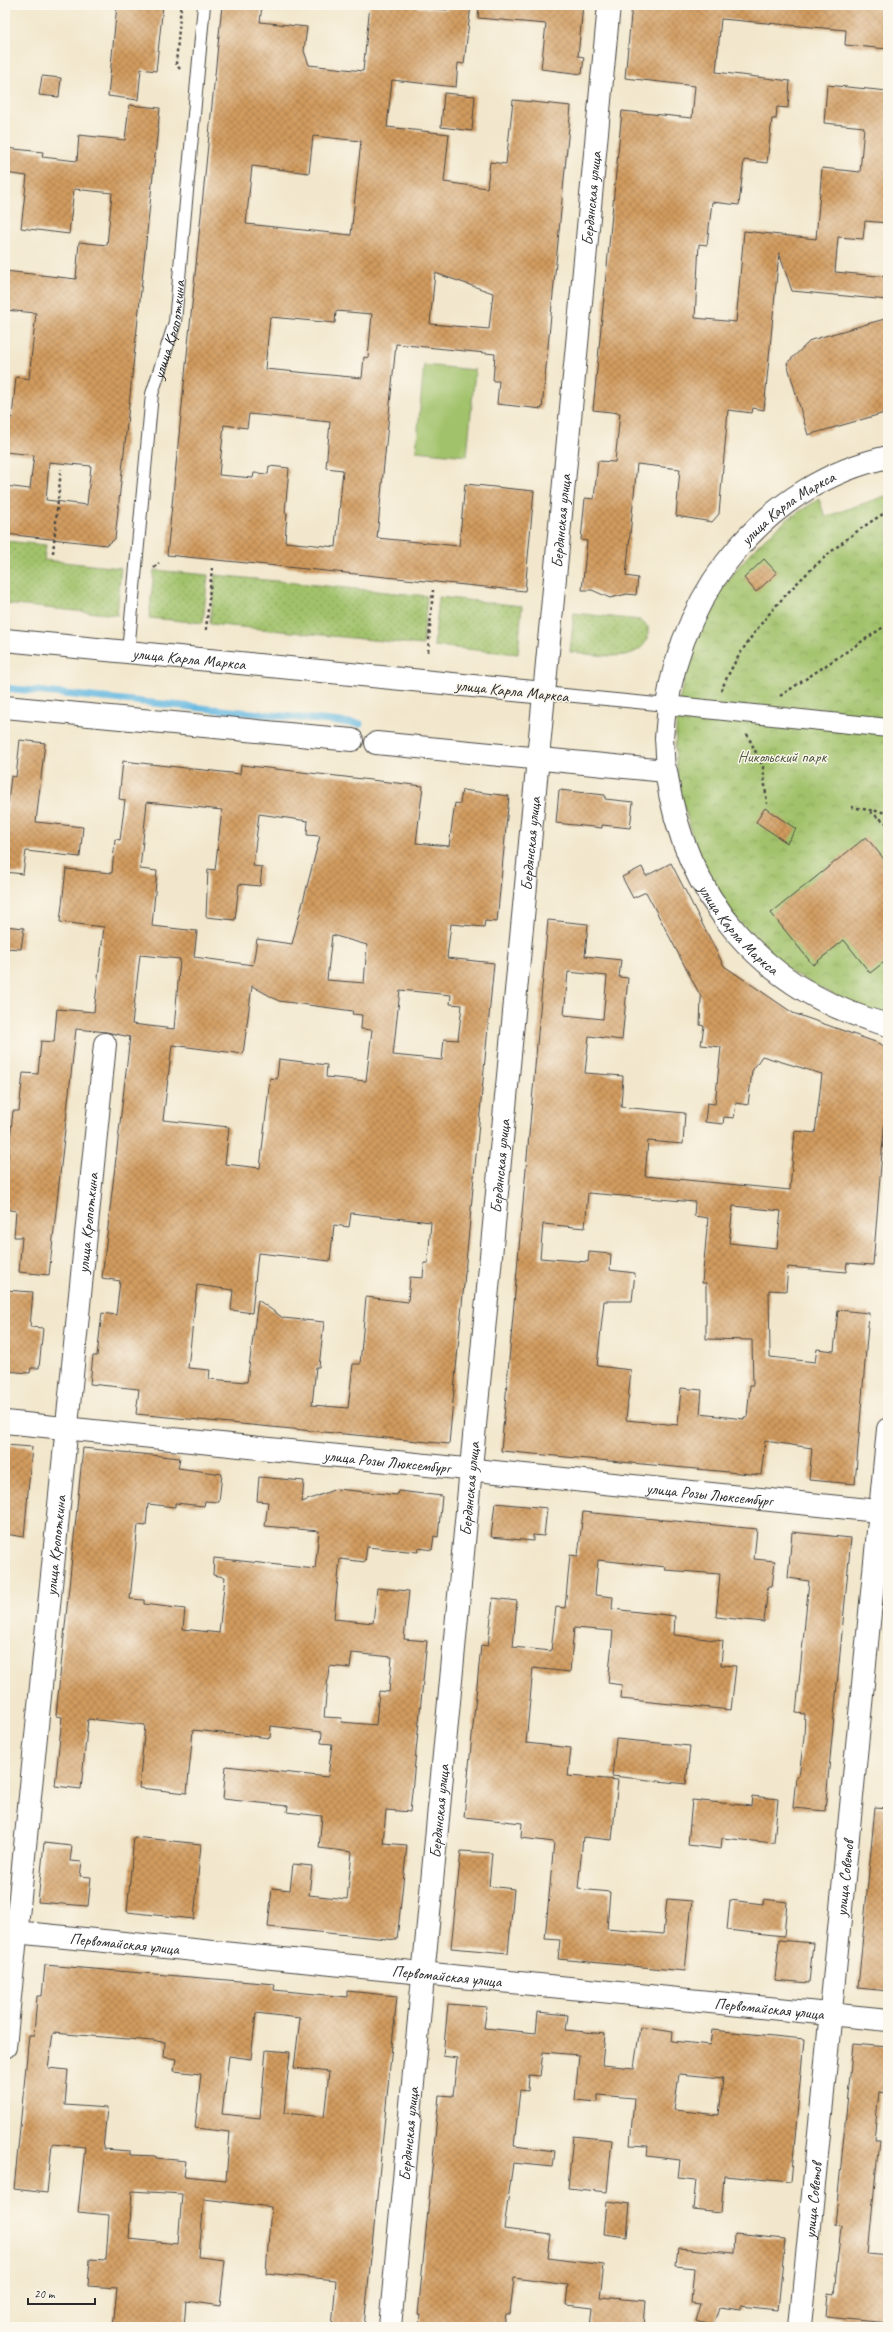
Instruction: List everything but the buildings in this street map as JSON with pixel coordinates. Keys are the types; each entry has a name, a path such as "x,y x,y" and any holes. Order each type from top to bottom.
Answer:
{"street":[{"name":"Бердянская улица","path":"390,2327 472,1470 537,759 610,5"},
{"name":"улица Карла Маркса","path":"667,705 678,652 692,618 720,570 743,542 770,516 815,485 849,470 888,457"},
{"name":"улица Карла Маркса","path":"5,640 544,693"},
{"path":"376,743 666,771 664,738 667,705 888,728"},
{"path":"5,706 352,740"},
{"name":"улица Карла Маркса","path":"666,771 677,827 691,863 716,906 743,941 770,967 817,998 852,1014 888,1025"},
{"name":"улица Кропоткина","path":"5,2047 10,1931 66,1428 105,1044"},
{"name":"улица Розы Люксембург","path":"5,1422 884,1512"},
{"name":"улица Советов","path":"800,2327 831,2014 884,1512 888,1429"},
{"name":"Первомайская улица","path":"10,1931 888,2020"}],"lane":[{"name":"улица Кропоткина","path":"128,652 152,394 175,322 204,5"},
{"name":"улица Карла Маркса","path":"544,693 667,705"}],"path":[{"path":"180,70 176,64 181,5"},
{"path":"53,553 61,469"},
{"path":"767,804 766,782 758,754 743,728 720,711 727,678 744,650 797,584 839,544 888,511"},
{"path":"206,630 212,568"},
{"path":"428,652 433,590"},
{"path":"750,714 805,681 888,624"},
{"path":"851,807 888,813"},
{"path":"869,811 888,824"}],"green space":[{"path":"424,365 475,370 467,456 416,451"},
{"name":"Никольский парк","path":"888,495 888,1018 872,1014 793,974 730,913 696,851 678,783 675,748 677,712 688,660 700,627 717,596 738,567 762,541 789,518 819,499 825,517"},
{"path":"5,541 46,545 44,560 121,568 117,615 5,604"},
{"path":"154,570 208,575 203,623 149,618"},
{"path":"215,575 427,596 423,645 210,624"},
{"path":"439,597 522,606 518,654 434,646"},
{"path":"574,613 640,620 648,627 646,640 640,648 631,653 619,656 570,652"}],"waterway":[{"path":"5,688 360,724"}]}
